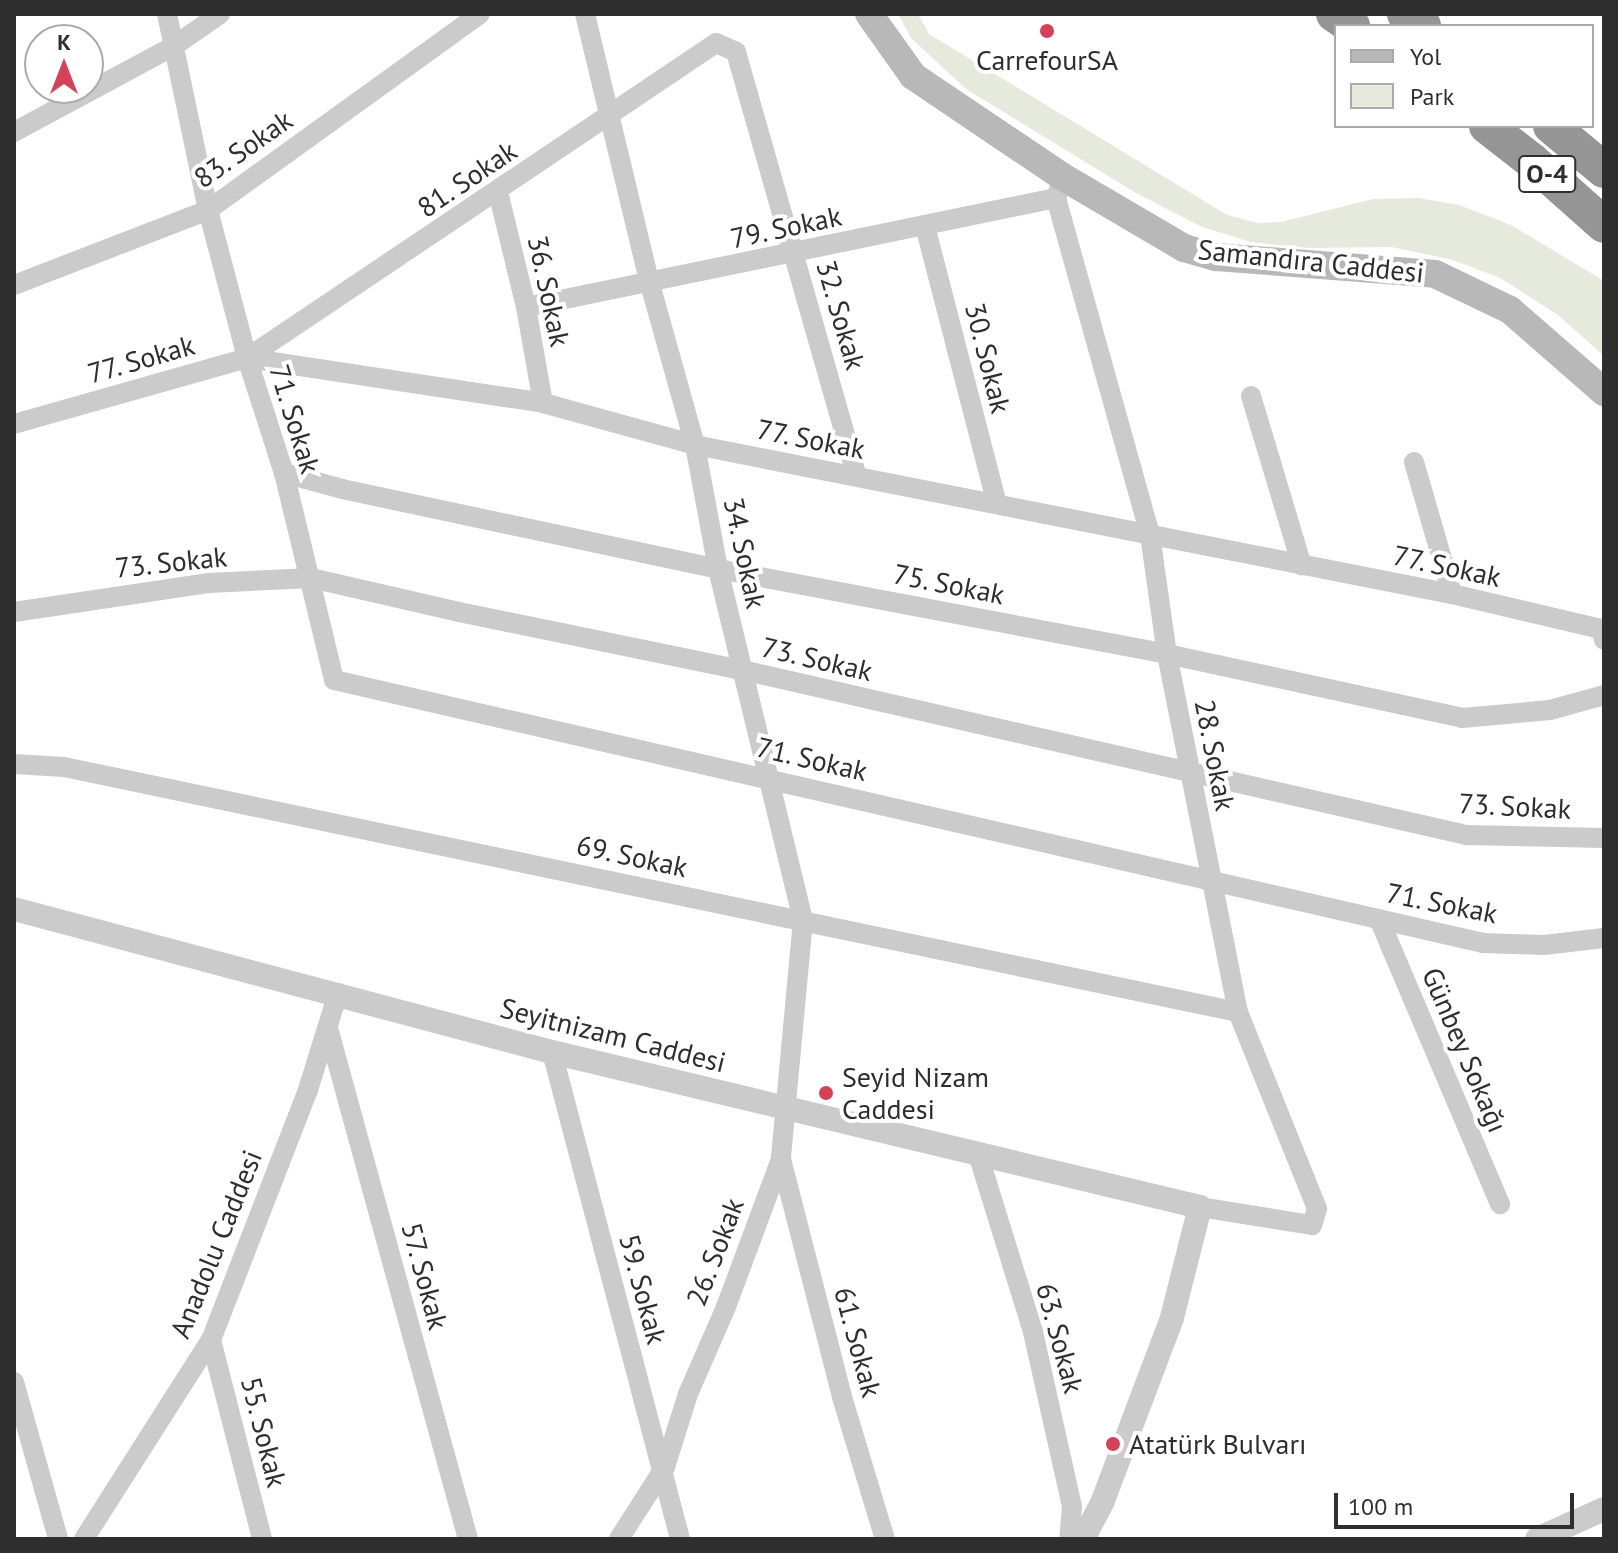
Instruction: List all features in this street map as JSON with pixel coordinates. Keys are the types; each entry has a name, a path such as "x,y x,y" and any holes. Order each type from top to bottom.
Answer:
{"highway":[{"name":"O-4","path":"1490,128 1604,225"},
{"name":"O-4","path":"1553,128 1604,170"}],"main road":[{"name":"Samandıra Caddesi","path":"869,14 913,76 1060,187 1184,248 1216,257 1435,274 1510,310 1604,392"}],"street":[{"name":"71. Sokak","path":"167,14 208,210 247,358 284,473 334,680 1483,943 1544,945 1604,938"},
{"path":"14,132 174,46 220,14"},
{"name":"83. Sokak","path":"14,285 208,210 480,14"},
{"name":"34. Sokak","path":"585,14 650,284 695,445 718,569 803,920 787,1109"},
{"name":"81. Sokak","path":"247,358 716,43"},
{"name":"32. Sokak","path":"716,43 736,52 857,476"},
{"name":"79. Sokak","path":"526,307 925,226 1060,187"},
{"name":"28. Sokak","path":"1060,187 1150,535 1167,654 1238,1012 1317,1209 1312,1225 1200,1207"},
{"name":"36. Sokak","path":"498,192 526,307 543,403"},
{"name":"30. Sokak","path":"925,226 997,504"},
{"name":"77. Sokak","path":"14,424 247,358 543,403 695,445 1452,594 1603,635"},
{"path":"1251,396 1302,566"},
{"path":"1414,462 1452,594"},
{"name":"75. Sokak","path":"284,473 342,489 718,569 1167,654 1462,718 1550,710 1604,695"},
{"name":"73. Sokak","path":"14,612 208,583 311,578 742,670 1466,835 1604,838"},
{"name":"69. Sokak","path":"14,764 79,770 1238,1012"},
{"name":"Seyitnizam Caddesi","path":"14,909 552,1052 1200,1207"},
{"name":"Günbey Sokağı","path":"1379,919 1500,1204"},
{"name":"Anadolu Caddesi","path":"84,1539 211,1340 307,1093 338,993"},
{"name":"57. Sokak","path":"328,1028 468,1539"},
{"name":"59. Sokak","path":"552,1052 680,1539"},
{"name":"26. Sokak","path":"619,1539 665,1467 688,1394 726,1307 781,1159 787,1109"},
{"name":"63. Sokak","path":"978,1154 1033,1332 1072,1507 1069,1539"},
{"name":"61. Sokak","path":"781,1159 842,1397 885,1539"},
{"path":"1083,1539 1103,1501 1172,1318 1200,1207"},
{"name":"55. Sokak","path":"211,1340 262,1539"},
{"path":"14,1382 58,1539"},
{"path":"1537,1539 1604,1509"}],"green space":[{"path":"898,14 918,14 929,34 1227,215 1258,223 1281,222 1373,199 1419,198 1459,205 1511,225 1604,281 1604,356 1558,315 1500,278 1453,260 1392,247 1308,248 1250,242 1200,226 1136,193 966,89 911,38"}],"place":[{"name":"CarrefourSA","path":"1047,31"},
{"name":"Seyid Nizam Caddesi","path":"826,1093"},
{"name":"Atatürk Bulvarı","path":"1113,1444"}]}
